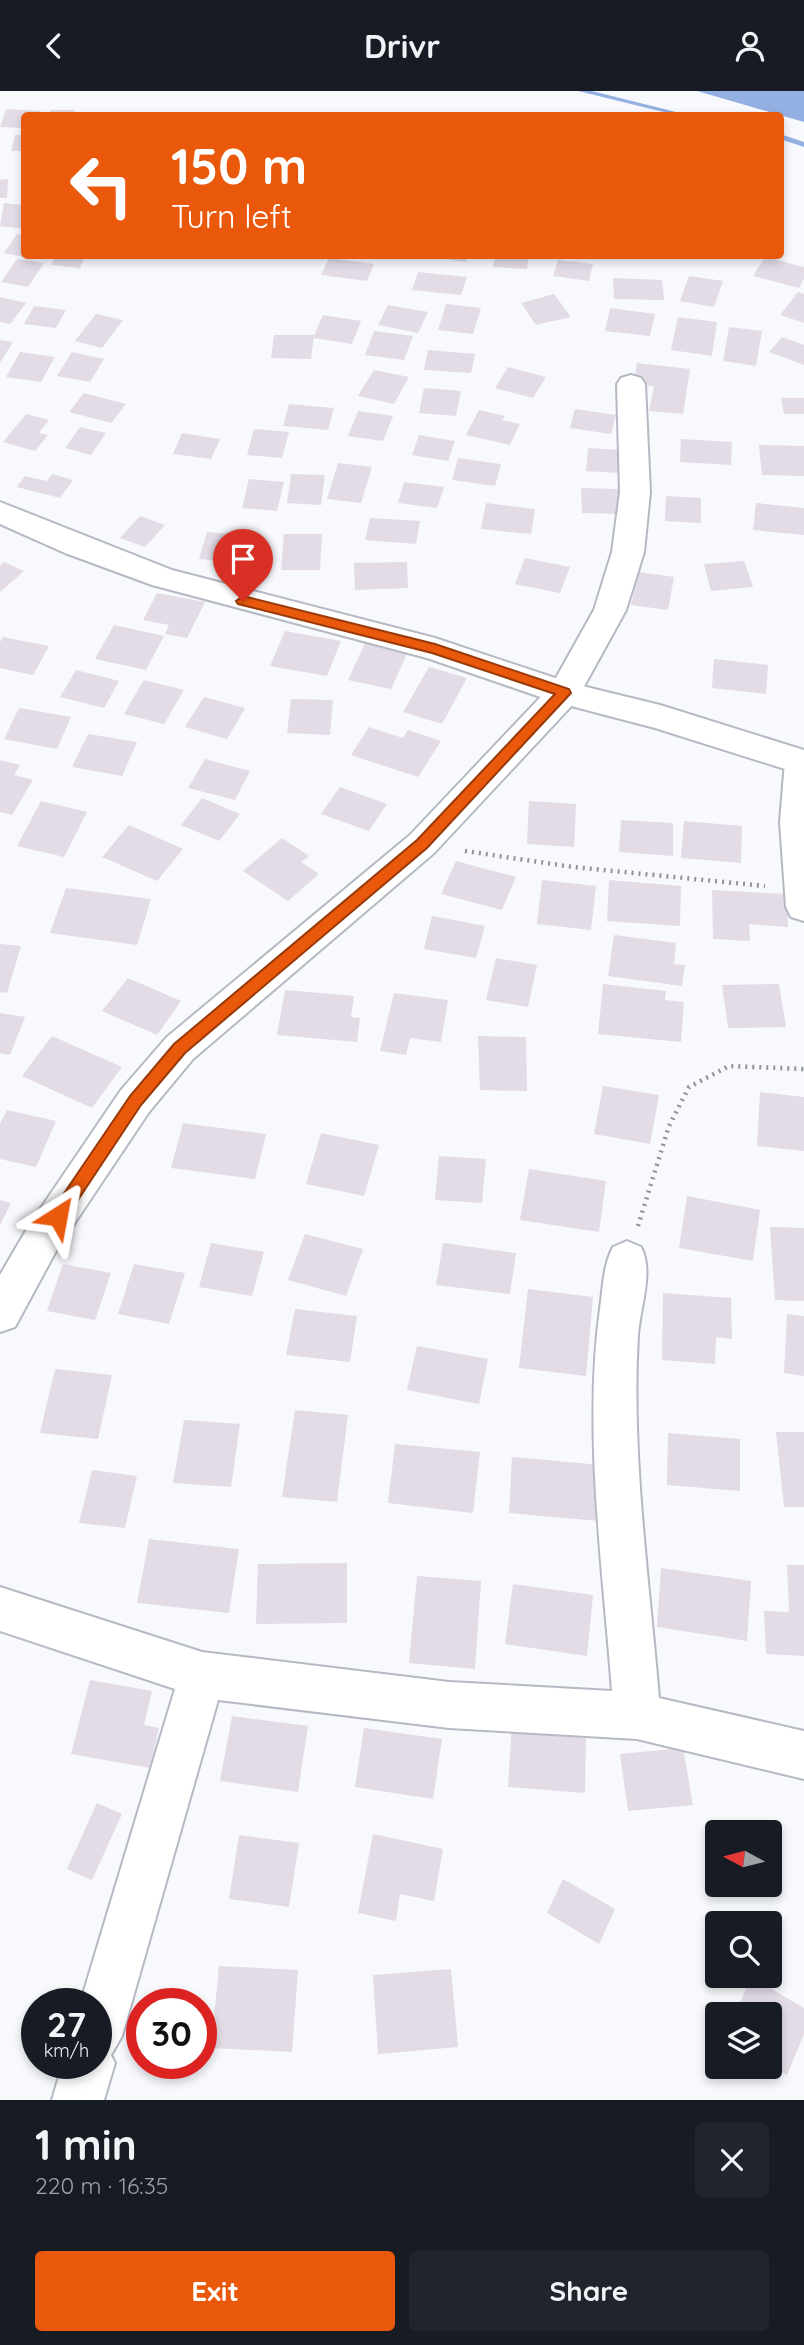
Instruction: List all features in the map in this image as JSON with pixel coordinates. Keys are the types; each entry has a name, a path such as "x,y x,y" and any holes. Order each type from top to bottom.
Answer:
{"street":[{"path":"0,1314 42,1239 120,1124 180,1048 422,844 565,693 610,610 628,552 635,492 631,384"},
{"path":"0,512 76,546 163,578 435,649 565,693 660,717 803,762 797,822 803,899"},
{"path":"627,1259 617,1335 616,1437 637,1716"},
{"path":"0,1609 202,1675 449,1705 637,1716 804,1755"},
{"path":"110,1988 202,1675"},
{"path":"78,2100 84,2079"}],"path":[{"path":"422,844 803,899"},
{"path":"627,1259 669,1126 690,1087 729,1066 804,1069"}],"water":[{"path":"697,91 804,91 804,122 784,116 784,112 769,112"}],"building":[{"path":"6,109 41,111 21,112 21,128 0,127"},
{"path":"50,110 75,110 75,112"},
{"path":"15,135 21,135 21,151 11,151"},
{"path":"8,179 7,198 0,198 0,180"},
{"path":"4,203 21,205 21,229 0,226"},
{"path":"17,234 21,235 21,256 4,253"},
{"path":"17,259 44,263 28,287 1,282"},
{"path":"54,259 83,259 80,268 51,265"},
{"path":"329,259 374,264 367,281 321,275"},
{"path":"444,259 467,259 466,262"},
{"path":"494,259 528,259 527,269 493,267"},
{"path":"764,259 804,267 804,279 799,288 753,276"},
{"path":"558,260 593,264 589,281 553,276"},
{"path":"418,272 467,277 461,295 412,290"},
{"path":"689,276 723,281 714,307 680,301"},
{"path":"613,278 662,280 664,300 614,299"},
{"path":"798,292 804,294 804,323 780,315"},
{"path":"554,294 571,317 536,325 521,303"},
{"path":"0,297 26,303 10,324 0,322"},
{"path":"446,304 481,308 473,334 438,330"},
{"path":"388,305 428,312 418,333 378,325"},
{"path":"34,306 66,310 56,328 24,324"},
{"path":"610,308 655,314 650,336 605,331"},
{"path":"96,314 123,320 102,348 75,341"},
{"path":"323,315 361,321 352,344 313,338"},
{"path":"678,317 717,322 712,356 671,350"},
{"path":"729,327 762,331 756,366 723,361"},
{"path":"374,331 413,336 404,360 365,355"},
{"path":"274,335 314,335 311,359 271,358"},
{"path":"782,337 804,345 804,365 769,352"},
{"path":"0,340 13,342 0,363"},
{"path":"428,350 475,354 471,373 424,370"},
{"path":"20,352 55,357 41,382 6,377"},
{"path":"72,352 104,359 90,382 57,376"},
{"path":"637,363 690,369 683,414 649,411 654,386 634,384"},
{"path":"508,367 546,377 533,398 495,388"},
{"path":"374,370 409,377 394,404 358,396"},
{"path":"424,388 461,391 456,416 419,413"},
{"path":"84,393 126,404 111,423 69,412"},
{"path":"781,398 804,398 804,414 784,414"},
{"path":"289,404 334,408 328,430 283,426"},
{"path":"575,409 616,415 611,434 570,428"},
{"path":"479,410 505,416 502,420 520,424 510,445 466,435"},
{"path":"358,411 393,416 383,441 348,436"},
{"path":"26,414 49,420 39,433 48,435 35,451 3,442"},
{"path":"80,427 106,433 91,455 65,448"},
{"path":"254,429 289,432 282,458 247,455"},
{"path":"182,433 220,439 211,459 173,454"},
{"path":"419,435 455,441 448,461 412,455"},
{"path":"681,439 732,442 731,465 680,462"},
{"path":"759,445 804,446 804,476 762,475"},
{"path":"588,448 620,450 618,473 586,471"},
{"path":"458,458 501,464 495,486 452,480"},
{"path":"338,463 372,467 361,503 327,499"},
{"path":"52,474 73,480 60,498 17,487 25,476 47,481"},
{"path":"291,474 325,475 321,505 287,503"},
{"path":"249,479 284,482 277,511 242,508"},
{"path":"404,482 444,487 437,508 398,503"},
{"path":"581,488 618,489 620,514 582,513"},
{"path":"666,496 701,498 701,523 665,521"},
{"path":"486,503 535,509 531,534 481,529"},
{"path":"756,503 804,508 804,535 753,530"},
{"path":"140,516 165,525 145,547 120,538"},
{"path":"370,518 420,521 416,544 365,540"},
{"path":"207,532 260,536 253,564 199,559"},
{"path":"284,534 322,534 320,570 281,570"},
{"path":"525,558 570,567 560,593 515,584"},
{"path":"744,561 753,587 711,591 704,564"},
{"path":"4,562 24,571 0,592 0,566"},
{"path":"407,562 408,588 355,590 354,563"},
{"path":"638,572 674,577 668,610 631,605"},
{"path":"157,593 205,602 187,638 165,634 169,625 143,620"},
{"path":"114,625 164,636 146,670 95,659"},
{"path":"285,631 341,641 327,676 270,666"},
{"path":"3,637 49,646 33,675 0,668 0,642"},
{"path":"365,643 408,652 391,689 348,680"},
{"path":"714,659 768,665 766,694 712,688"},
{"path":"429,667 467,678 442,724 403,712"},
{"path":"76,670 119,681 104,708 60,697"},
{"path":"144,680 184,690 164,724 124,714"},
{"path":"204,697 245,708 227,739 185,727"},
{"path":"291,699 333,700 330,735 287,733"},
{"path":"19,708 71,717 57,749 4,739"},
{"path":"369,727 403,738 408,730 441,741 418,777 351,755"},
{"path":"88,734 137,742 122,776 72,767"},
{"path":"205,759 250,771 235,800 188,788"},
{"path":"0,760 20,765 14,775 33,780 12,815 0,812"},
{"path":"340,787 387,804 369,831 321,814"},
{"path":"202,798 240,814 219,841 181,825"},
{"path":"41,801 87,812 64,857 17,846"},
{"path":"529,801 576,804 574,847 527,844"},
{"path":"621,820 673,823 673,856 619,852"},
{"path":"684,821 742,826 741,863 681,858"},
{"path":"129,825 183,849 157,881 102,857"},
{"path":"282,838 309,856 301,862 319,874 288,901 243,871"},
{"path":"456,861 516,877 502,910 441,894"},
{"path":"542,880 596,886 591,930 537,924"},
{"path":"609,880 681,886 680,926 607,921"},
{"path":"66,888 151,899 137,945 50,933"},
{"path":"712,890 787,894 788,927 749,924 750,941 713,939"},
{"path":"432,916 485,926 476,958 424,949"},
{"path":"614,935 676,943 674,964 685,965 682,986 608,976"},
{"path":"0,944 21,946 7,993 0,992"},
{"path":"496,958 537,965 528,1007 486,1000"},
{"path":"128,978 181,1001 157,1035 102,1011"},
{"path":"603,984 666,991 665,1000 684,1002 681,1042 598,1034"},
{"path":"779,984 786,1027 728,1028 722,985"},
{"path":"285,990 354,996 351,1017 360,1018 357,1042 277,1035"},
{"path":"394,993 448,1000 441,1042 410,1038 406,1055 380,1051"},
{"path":"0,1013 25,1017 10,1055 0,1053"},
{"path":"52,1036 122,1067 92,1108 22,1076"},
{"path":"478,1036 526,1037 527,1091 480,1090"},
{"path":"603,1086 659,1095 650,1144 594,1134"},
{"path":"760,1092 804,1097 804,1151 757,1146"},
{"path":"7,1110 56,1121 36,1167 0,1159 0,1124"},
{"path":"183,1123 266,1134 255,1179 171,1168"},
{"path":"321,1133 379,1145 364,1196 306,1184"},
{"path":"439,1156 486,1159 482,1203 435,1200"},
{"path":"529,1169 606,1181 599,1232 520,1220"},
{"path":"687,1196 760,1210 753,1261 679,1248"},
{"path":"0,1200 11,1203 0,1225"},
{"path":"770,1227 804,1228 804,1301 775,1300"},
{"path":"305,1234 363,1249 346,1296 288,1280"},
{"path":"211,1243 264,1252 252,1296 199,1287"},
{"path":"443,1243 516,1253 510,1294 436,1285"},
{"path":"63,1264 111,1273 95,1320 47,1311"},
{"path":"134,1264 185,1273 169,1324 118,1314"},
{"path":"528,1289 593,1297 586,1376 519,1368"},
{"path":"663,1293 731,1298 732,1339 716,1337 715,1364 662,1360"},
{"path":"295,1309 357,1316 350,1362 286,1355"},
{"path":"787,1314 804,1316 804,1376 784,1373"},
{"path":"417,1346 488,1359 479,1404 407,1390"},
{"path":"55,1369 112,1375 98,1439 40,1433"},
{"path":"295,1410 348,1415 337,1502 282,1497"},
{"path":"184,1420 240,1424 231,1487 173,1483"},
{"path":"776,1432 804,1432 804,1507 784,1507"},
{"path":"668,1433 740,1439 740,1491 667,1485"},
{"path":"395,1444 480,1452 473,1513 388,1503"},
{"path":"512,1457 601,1465 599,1521 509,1513"},
{"path":"92,1470 137,1476 125,1528 79,1523"},
{"path":"149,1539 239,1549 229,1613 137,1603"},
{"path":"347,1563 347,1623 256,1624 258,1564"},
{"path":"787,1565 804,1565 804,1656 766,1654 764,1611 789,1612"},
{"path":"661,1568 751,1581 747,1641 657,1627"},
{"path":"417,1576 481,1581 475,1669 409,1663"},
{"path":"513,1584 593,1595 587,1656 505,1644"},
{"path":"90,1680 152,1691 144,1725 159,1728 150,1768 71,1754"},
{"path":"232,1716 308,1726 298,1792 220,1781"},
{"path":"512,1723 586,1729 585,1793 508,1787"},
{"path":"364,1728 442,1739 433,1799 355,1787"},
{"path":"683,1748 693,1805 628,1811 620,1754"},
{"path":"97,1803 122,1814 92,1880 67,1869"},
{"path":"373,1834 443,1849 434,1901 400,1894 396,1921 358,1913"},
{"path":"239,1835 299,1843 289,1907 229,1899"},
{"path":"563,1879 615,1909 599,1944 547,1913"},
{"path":"219,1966 298,1970 292,2052 217,2048"},
{"path":"451,1969 458,2047 378,2054 373,1975"},
{"path":"746,1988 770,1988 804,2008 804,2034 787,2075 782,2072 782,2002 740,2002"}],"waterway":[{"path":"582,91 671,112"},
{"path":"784,138 804,145"}],"route":[{"path":"58,1216 135,1101 180,1048 422,844 565,693 435,649 243,601"}]}
